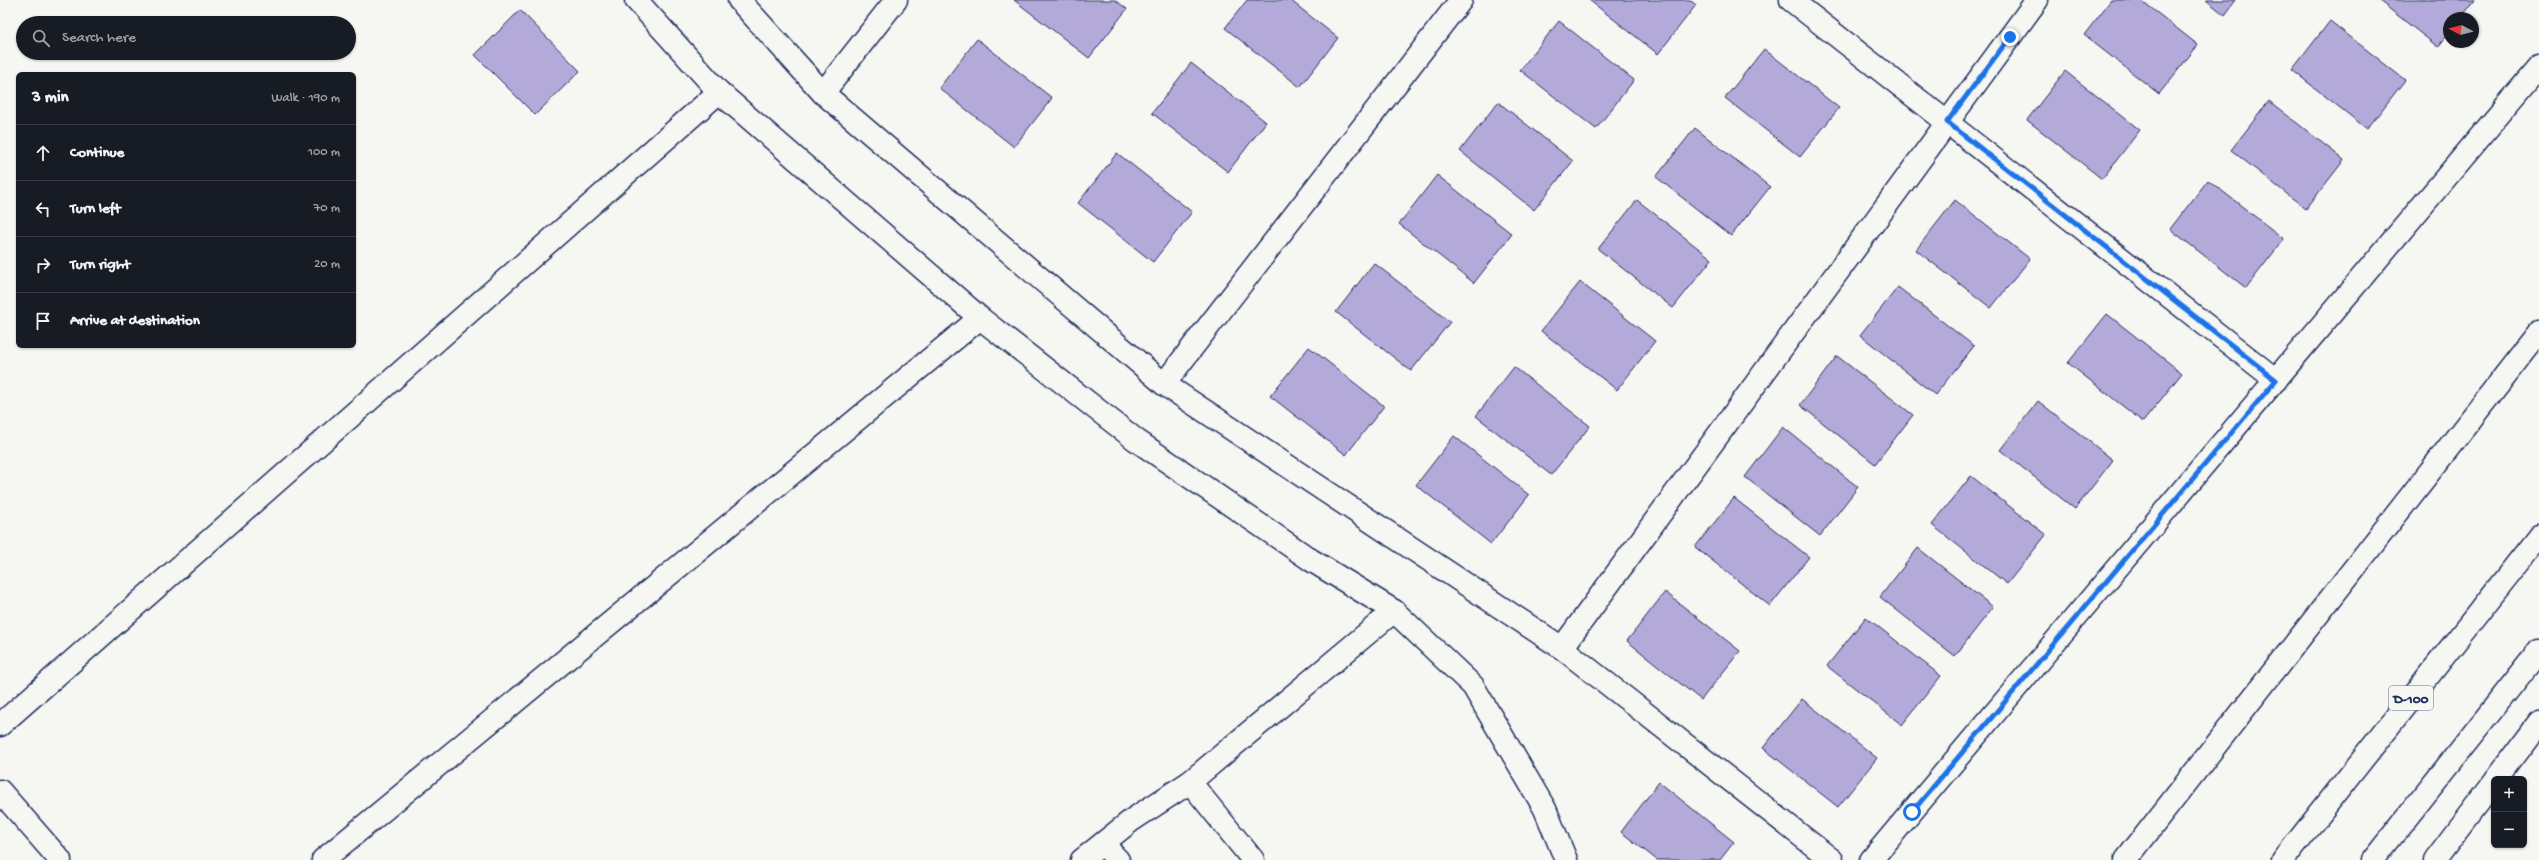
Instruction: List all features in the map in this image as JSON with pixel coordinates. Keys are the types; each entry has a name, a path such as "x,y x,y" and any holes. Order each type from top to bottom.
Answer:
{"main road":[{"path":"636,0 719,92 980,318 1136,440 1311,560 1394,611 1473,686 1505,737 1545,809 1566,860"},
{"path":"739,0 823,93 1164,384 1562,648 1832,860"},
{"path":"823,93 896,0"},
{"path":"1164,384 1460,0"},
{"path":"1791,0 2276,380"},
{"path":"1562,648 2037,0"},
{"path":"1871,860 2539,67"},
{"path":"0,725 719,92"},
{"path":"324,860 980,318"},
{"path":"2126,860 2539,332"},
{"name":"D-100","path":"2283,860 2539,536"},
{"path":"1082,860 1132,820 1190,782 1394,611"},
{"path":"2373,860 2539,651"},
{"path":"2498,776 2539,722"},
{"path":"1190,782 1252,860"},
{"path":"2435,860 2491,786"},
{"path":"0,791 60,860"},
{"path":"1103,844 1118,860"}],"building":[{"path":"1014,0 1115,0 1127,9 1089,58"},
{"path":"1247,0 1290,0 1338,38 1300,87 1225,28"},
{"path":"1589,0 1690,0 1696,5 1658,54"},
{"path":"2111,0 2141,0 2198,45 2159,94 2084,35"},
{"path":"2206,0 2236,0 2225,15"},
{"path":"2378,0 2475,0 2466,12 2443,12 2443,41 2438,47"},
{"path":"520,10 580,71 535,115 475,55"},
{"path":"1559,21 1634,80 1596,129 1520,70"},
{"path":"2330,21 2405,80 2367,129 2292,70"},
{"path":"977,39 1052,98 1014,147 939,88"},
{"path":"1764,49 1839,108 1800,157 1725,98"},
{"path":"1191,63 1266,122 1228,172 1152,113"},
{"path":"2065,71 2140,130 2102,179 2027,120"},
{"path":"2269,101 2344,160 2306,209 2231,150"},
{"path":"1498,102 1573,161 1534,210 1460,151"},
{"path":"1695,128 1770,187 1731,236 1656,177"},
{"path":"1117,153 1192,212 1153,262 1078,203"},
{"path":"1437,175 1512,234 1474,283 1399,224"},
{"path":"2208,180 2284,239 2246,288 2170,229"},
{"path":"1637,200 1712,259 1673,308 1598,249"},
{"path":"1955,200 2030,259 1991,308 1916,250"},
{"path":"1374,263 1450,322 1411,371 1336,312"},
{"path":"1580,282 1655,341 1617,390 1541,331"},
{"path":"1898,287 1974,346 1935,395 1860,335"},
{"path":"2107,314 2182,373 2143,422 2068,363"},
{"path":"1309,347 1384,406 1346,455 1270,396"},
{"path":"1837,356 1913,415 1875,464 1800,405"},
{"path":"1514,367 1590,426 1551,475 1476,416"},
{"path":"2038,401 2113,460 2075,509 2000,450"},
{"path":"1783,427 1858,487 1820,536 1745,477"},
{"path":"1454,436 1529,495 1491,544 1416,485"},
{"path":"1971,476 2046,535 2007,584 1932,525"},
{"path":"1734,498 1809,557 1770,606 1695,547"},
{"path":"1918,548 1993,607 1955,656 1880,597"},
{"path":"1665,592 1740,651 1701,700 1627,641"},
{"path":"1866,617 1941,676 1902,725 1827,666"},
{"path":"1802,699 1877,758 1838,807 1763,748"},
{"path":"1659,782 1734,842 1720,860 1657,860 1621,832"}],"route":[{"path":"1912,812 2276,380 1947,122 2010,37"}]}
